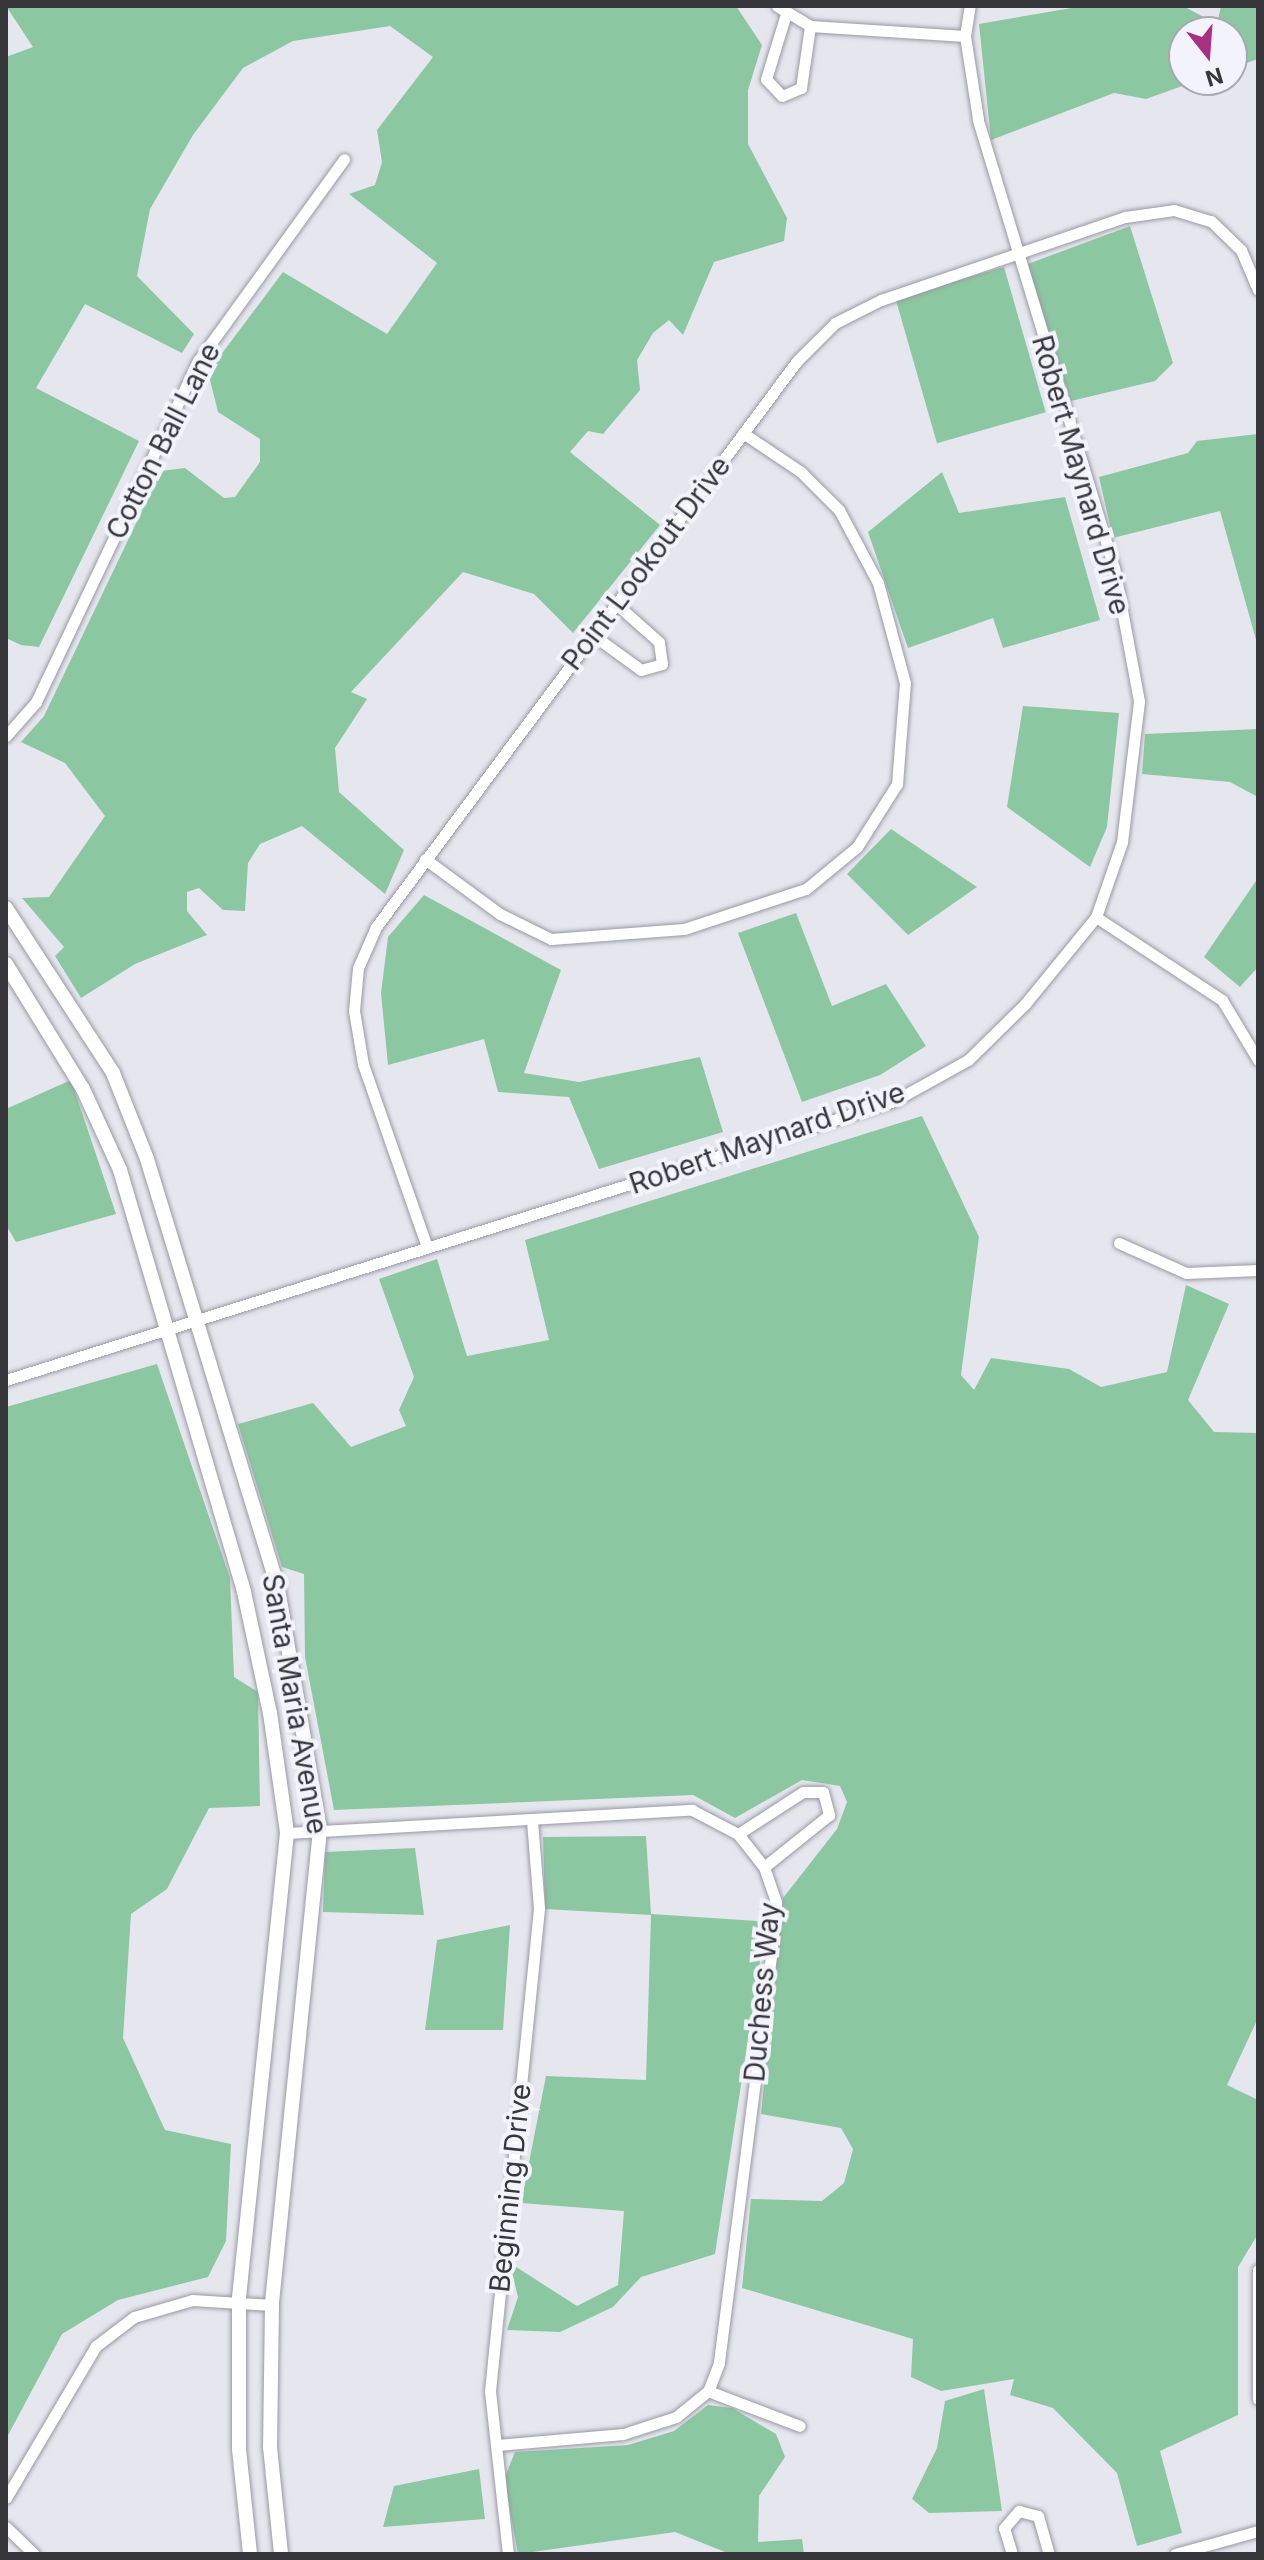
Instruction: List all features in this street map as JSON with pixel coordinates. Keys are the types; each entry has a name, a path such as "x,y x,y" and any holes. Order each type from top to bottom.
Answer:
{"street":[{"path":"777,6 785,17 810,26 965,36"},
{"name":"Robert Maynard Drive","path":"6,1380 894,1101 968,1060 1025,1004 1096,917 1122,842 1139,701 1114,568 1013,254 978,119 965,36 970,6"},
{"path":"785,17 766,79 782,96 801,88 810,26"},
{"name":"Cotton Ball Lane","path":"6,736 36,702 198,361 344,159"},
{"name":"Point Lookout Drive","path":"427,1247 363,1064 354,1011 358,968 376,927 743,433 835,323 1013,254 1125,217 1174,210 1221,231 1241,250 1258,290"},
{"path":"425,859 500,914 551,939 684,929 806,889 857,847 897,784 905,683 878,583 839,510 801,472 743,433"},
{"path":"593,635 641,670 662,664 659,642 616,604"},
{"name":"Santa Maria Avenue","path":"8,915 113,1073 199,1318 277,1584 320,1830 272,2305 270,2447 281,2554"},
{"path":"1096,917 1222,1000 1258,1060"},
{"name":"Santa Maria Avenue","path":"6,964 83,1089 120,1170 244,1592 287,1833 239,2301 239,2449 250,2554"},
{"path":"1119,1243 1186,1273 1258,1270"},
{"path":"738,1834 803,1792 823,1792 829,1815 764,1867"},
{"name":"Duchess Way","path":"287,1833 692,1810 738,1834 764,1867 776,1902 771,1956 719,2363 708,2391"},
{"name":"Beginning Drive","path":"508,2554 490,2391 539,1908 532,1821"},
{"path":"1258,2270 1258,2399"},
{"path":"6,2498 96,2346 161,2304 239,2301 272,2305"},
{"path":"497,2445 623,2434 676,2417 708,2391 800,2426"},
{"path":"1012,2554 1004,2528 1019,2511 1038,2516 1049,2554"},
{"path":"6,2527 34,2554"},
{"path":"1177,2554 1258,2531"}],"green space":[{"path":"6,6 736,6 762,45 748,90 748,144 787,218 784,241 714,262 683,335 669,320 653,333 637,360 640,390 603,434 588,431 570,452 660,525 573,633 534,594 463,572 351,692 367,699 335,748 339,792 404,850 385,894 302,826 260,844 248,863 245,911 223,910 199,888 187,892 187,911 207,935 135,964 81,998 55,956 64,947 22,898 49,897 105,816 65,763 21,742 44,716 161,471 185,468 224,498 235,497 260,462 260,439 218,412 208,372 283,272 387,334 437,263 349,194 375,185 382,162 377,130 433,57 390,26 293,41 243,68 193,135 150,209 137,276 194,334 182,353 85,304 36,388 139,441 39,647 21,645 6,638 6,57 33,47"},
{"path":"1083,6 1183,6 1202,16 1168,16 1168,91 1146,99 1114,93 991,140 979,24"},
{"path":"1221,6 1258,6 1258,59 1248,62 1248,16 1219,16"},
{"path":"1130,226 1173,363 1155,381 1071,401 1025,265"},
{"path":"1004,267 1046,412 937,443 895,298"},
{"path":"1258,434 1258,647 1220,511 1113,538 1099,477 1188,453 1197,441"},
{"path":"942,472 959,513 1065,497 1100,620 1003,648 993,618 908,648 868,532"},
{"path":"1023,706 1119,713 1107,827 1090,867 1007,807"},
{"path":"1258,729 1258,797 1230,782 1142,774 1145,734"},
{"path":"891,829 977,887 908,935 847,874"},
{"path":"1258,878 1258,967 1240,987 1204,957"},
{"path":"424,895 561,970 524,1073 579,1082 700,1057 723,1132 599,1169 569,1097 498,1092 484,1039 388,1065 381,993 388,937"},
{"path":"796,913 832,1006 886,984 926,1046 880,1075 802,1102 738,933"},
{"path":"71,1080 116,1214 16,1242 6,1225 6,1109"},
{"path":"922,1116 979,1237 961,1375 974,1390 991,1358 1069,1369 1101,1387 1167,1372 1186,1285 1229,1304 1188,1400 1214,1432 1258,1433 1258,2018 1227,2085 1258,2100 1258,2234 1238,2267 1238,2415 1160,2451 1182,2533 1137,2546 1117,2473 1053,2408 1010,2395 1014,2379 941,2391 911,2377 913,2339 742,2288 751,2199 822,2201 844,2183 853,2149 841,2128 761,2114 783,1898 837,1829 847,1802 840,1786 802,1780 735,1818 693,1795 334,1810 305,1657 304,1574 282,1567 238,1424 313,1403 351,1447 406,1426 399,1410 414,1377 379,1279 437,1259 467,1356 549,1340 525,1240"},
{"path":"157,1364 230,1578 234,1677 258,1692 260,1806 209,1808 167,1889 131,1914 123,2038 165,2130 231,2144 226,2241 208,2277 118,2300 62,2334 6,2439 6,1407"},
{"path":"646,1836 651,1914 757,1921 762,1948 715,2254 641,2277 613,2307 560,2332 507,2330 518,2297 510,2263 577,2306 618,2285 624,2211 521,2203 546,2076 646,2080 651,1915 545,1909 543,1837"},
{"path":"415,1848 424,1915 323,1912 325,1852"},
{"path":"510,1925 503,2030 425,2030 437,1940"},
{"path":"984,2389 1002,2511 929,2513 912,2499 937,2448 945,2401"},
{"path":"708,2405 732,2408 776,2434 785,2457 759,2496 758,2542 802,2539 804,2554 730,2554 675,2532 518,2554 504,2479 515,2452 628,2445 674,2431"},
{"path":"479,2469 485,2519 383,2527 394,2486"}]}
